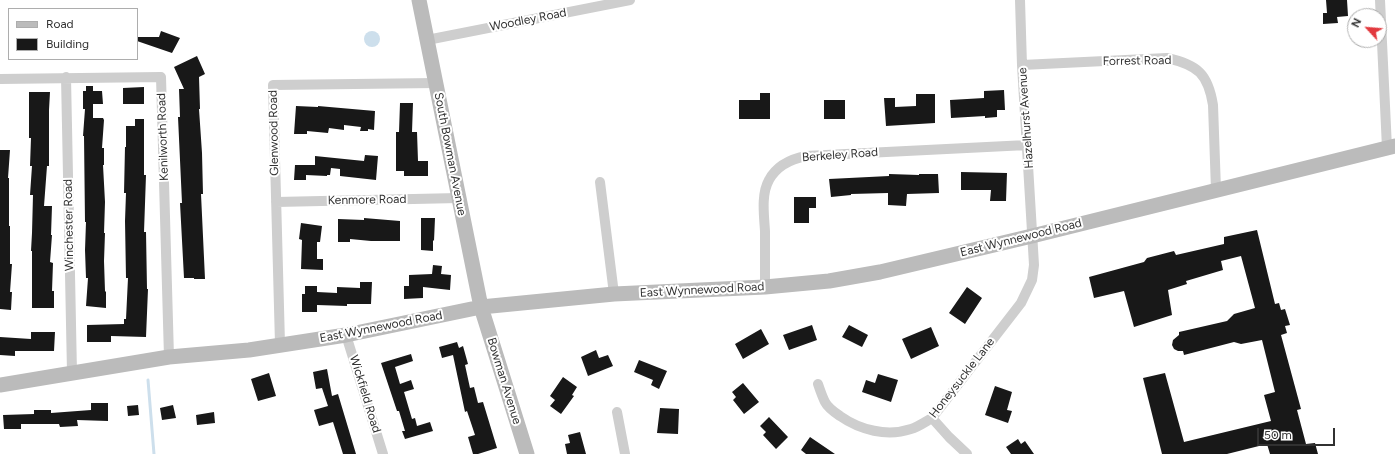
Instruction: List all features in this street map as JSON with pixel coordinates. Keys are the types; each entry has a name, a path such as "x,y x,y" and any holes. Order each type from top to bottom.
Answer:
{"street":[{"name":"South Bowman Avenue","path":"419,0 481,308"},
{"name":"Woodley Road","path":"427,40 581,5 630,0"},
{"name":"Hazelhurst Avenue","path":"1020,0 1022,64 1033,225 1032,236"},
{"path":"1380,0 1391,147"},
{"name":"Forrest Road","path":"1022,64 1167,58 1177,60 1194,68 1202,74 1208,83 1211,94 1213,106 1216,190"},
{"name":"Winchester Road","path":"66,77 72,373"},
{"name":"Kenilworth Road","path":"0,79 161,77 169,357"},
{"name":"Glenwood Road","path":"280,344 273,85 436,83"},
{"name":"Berkeley Road","path":"765,287 764,197 769,179 785,162 794,158 806,156 1028,144"},
{"name":"East Wynnewood Road","path":"0,385 169,357 249,350 346,335 481,308 614,294 765,287 829,281 880,272 1032,236 1391,147"},
{"path":"600,182 614,294"},
{"name":"Kenmore Road","path":"276,202 459,198"},
{"name":"Honeysuckle Lane","path":"818,384 825,402 831,410 849,422 865,429 899,432 910,430 932,418 1021,302 1028,289 1034,265 1032,236"},
{"name":"Bowman Avenue","path":"481,308 527,454"},
{"name":"Wickfield Road","path":"346,335 383,454"},
{"path":"617,412 625,454"},
{"path":"932,418 967,454"}],"water":[{"path":"369,31 375,31 380,36 378,45 375,47 369,47 364,42 364,36"}],"building":[{"path":"1326,0 1347,0 1347,16 1337,17 1338,23 1323,24 1323,13 1327,13"},
{"path":"161,31 180,38 172,53 138,41 138,37 159,37"},
{"path":"197,56 205,74 199,77 199,109 202,153 203,194 201,194 205,279 184,278 180,203 182,203 178,117 180,117 179,89 184,89 174,67"},
{"path":"86,86 93,86 93,91 102,91 103,104 93,104 93,118 103,118 104,120 102,148 104,148 104,261 106,308 86,306 88,278 86,278 85,250 86,222 83,136 85,109 83,109 83,91 86,91"},
{"path":"144,87 144,104 123,104 123,88"},
{"path":"1004,90 1005,110 997,110 997,117 985,118 985,116 951,118 950,100 984,98 984,91"},
{"path":"29,92 50,92 49,166 47,166 44,206 52,206 50,262 53,263 52,291 54,291 54,308 32,308 31,251 33,195 30,195 32,166 30,166 31,138 29,138"},
{"path":"760,93 770,93 770,119 739,119 739,100 760,100"},
{"path":"916,94 935,94 935,123 886,126 884,98 895,98 895,107 916,106"},
{"path":"824,100 845,100 845,119 824,119"},
{"path":"400,103 413,103 412,132 417,132 418,161 428,161 428,176 404,176 404,171 396,171 396,132 399,132"},
{"path":"296,106 318,106 375,111 374,130 368,129 368,131 360,131 361,127 344,125 344,130 329,128 328,133 307,131 307,134 294,134"},
{"path":"135,119 144,119 144,175 146,175 144,232 146,232 148,289 146,337 111,336 111,342 87,342 87,325 124,324 124,319 126,319 128,278 126,278 126,193 124,193 125,147 126,126 135,126"},
{"path":"0,150 10,150 8,178 10,264 12,264 10,292 12,292 11,310 0,309"},
{"path":"365,155 378,156 376,180 340,176 340,169 331,168 330,175 327,176 306,175 306,180 294,180 295,165 315,165 315,156 364,161"},
{"path":"961,172 1007,173 1006,201 990,201 991,190 961,190"},
{"path":"889,174 938,174 939,193 907,194 906,206 888,205 888,193 851,194 831,197 829,179 889,176"},
{"path":"794,197 816,197 816,208 809,208 809,223 794,223"},
{"path":"364,218 400,221 400,241 350,239 350,242 338,242 338,219 364,220"},
{"path":"421,218 435,218 433,251 421,250"},
{"path":"301,223 322,226 320,242 317,242 317,259 323,259 323,270 301,269 302,240 299,239"},
{"path":"1257,230 1275,304 1279,303 1281,310 1285,309 1290,325 1285,326 1287,333 1281,335 1301,409 1297,410 1306,444 1315,443 1318,454 1270,454 1267,444 1227,454 1162,454 1143,378 1165,373 1184,442 1271,421 1264,395 1275,392 1262,340 1241,344 1234,342 1184,355 1183,351 1174,349 1172,345 1173,340 1179,335 1179,332 1227,321 1234,314 1255,308 1241,256 1221,261 1223,270 1186,281 1187,284 1168,290 1172,315 1134,327 1124,291 1094,298 1089,277 1144,262 1147,258 1174,251 1176,255 1224,244 1224,237"},
{"path":"433,265 442,266 441,274 451,275 450,290 423,287 423,298 404,299 404,286 409,286 409,275 432,274"},
{"path":"360,282 372,282 371,304 347,304 347,306 317,305 317,312 302,312 302,294 305,294 305,286 317,286 317,292 337,293 337,287 360,288"},
{"path":"967,287 982,298 965,324 949,313"},
{"path":"812,325 817,340 789,350 783,335"},
{"path":"849,325 868,335 862,347 842,337"},
{"path":"931,327 939,346 911,359 902,339"},
{"path":"761,329 769,344 743,359 735,344"},
{"path":"31,332 55,332 54,351 15,351 15,356 0,355 0,337 31,339"},
{"path":"457,342 459,348 463,346 468,364 465,365 470,388 474,387 478,403 483,402 497,448 478,454 473,454 468,437 475,435 467,411 465,412 453,355 442,358 439,347"},
{"path":"596,350 599,358 608,355 613,366 588,376 581,357"},
{"path":"411,354 413,361 395,367 400,384 411,380 414,389 404,392 412,419 415,418 417,426 430,422 433,431 405,439 402,431 405,431 399,411 397,411 381,363"},
{"path":"639,360 667,371 659,389 651,385 653,380 634,372"},
{"path":"327,369 332,396 338,394 356,454 343,454 333,422 319,426 314,410 328,406 322,388 316,389 313,372"},
{"path":"269,373 276,396 258,401 251,379"},
{"path":"878,374 898,380 891,402 862,392 866,380 875,383"},
{"path":"563,377 577,387 572,395 574,396 561,414 550,406 555,400 550,396"},
{"path":"743,383 759,402 744,414 733,400 736,397 732,392"},
{"path":"995,386 1012,392 1007,410 1012,411 1008,423 985,415"},
{"path":"91,403 108,403 108,421 77,420 78,426 60,427 59,424 21,424 21,429 4,429 3,415 34,414 34,410 51,410 51,413 91,410"},
{"path":"138,405 139,415 128,416 127,406"},
{"path":"173,405 176,418 162,420 160,408"},
{"path":"660,408 679,409 678,434 657,433"},
{"path":"214,412 215,423 197,425 196,415"},
{"path":"769,417 788,437 776,449 763,435 766,432 760,426"},
{"path":"580,432 586,454 567,454 565,444 570,443 568,435"},
{"path":"810,437 835,454 806,454 801,450"},
{"path":"1018,439 1021,444 1025,441 1034,454 1011,454 1006,447"}],"waterway":[{"path":"148,380 154,454"}]}
